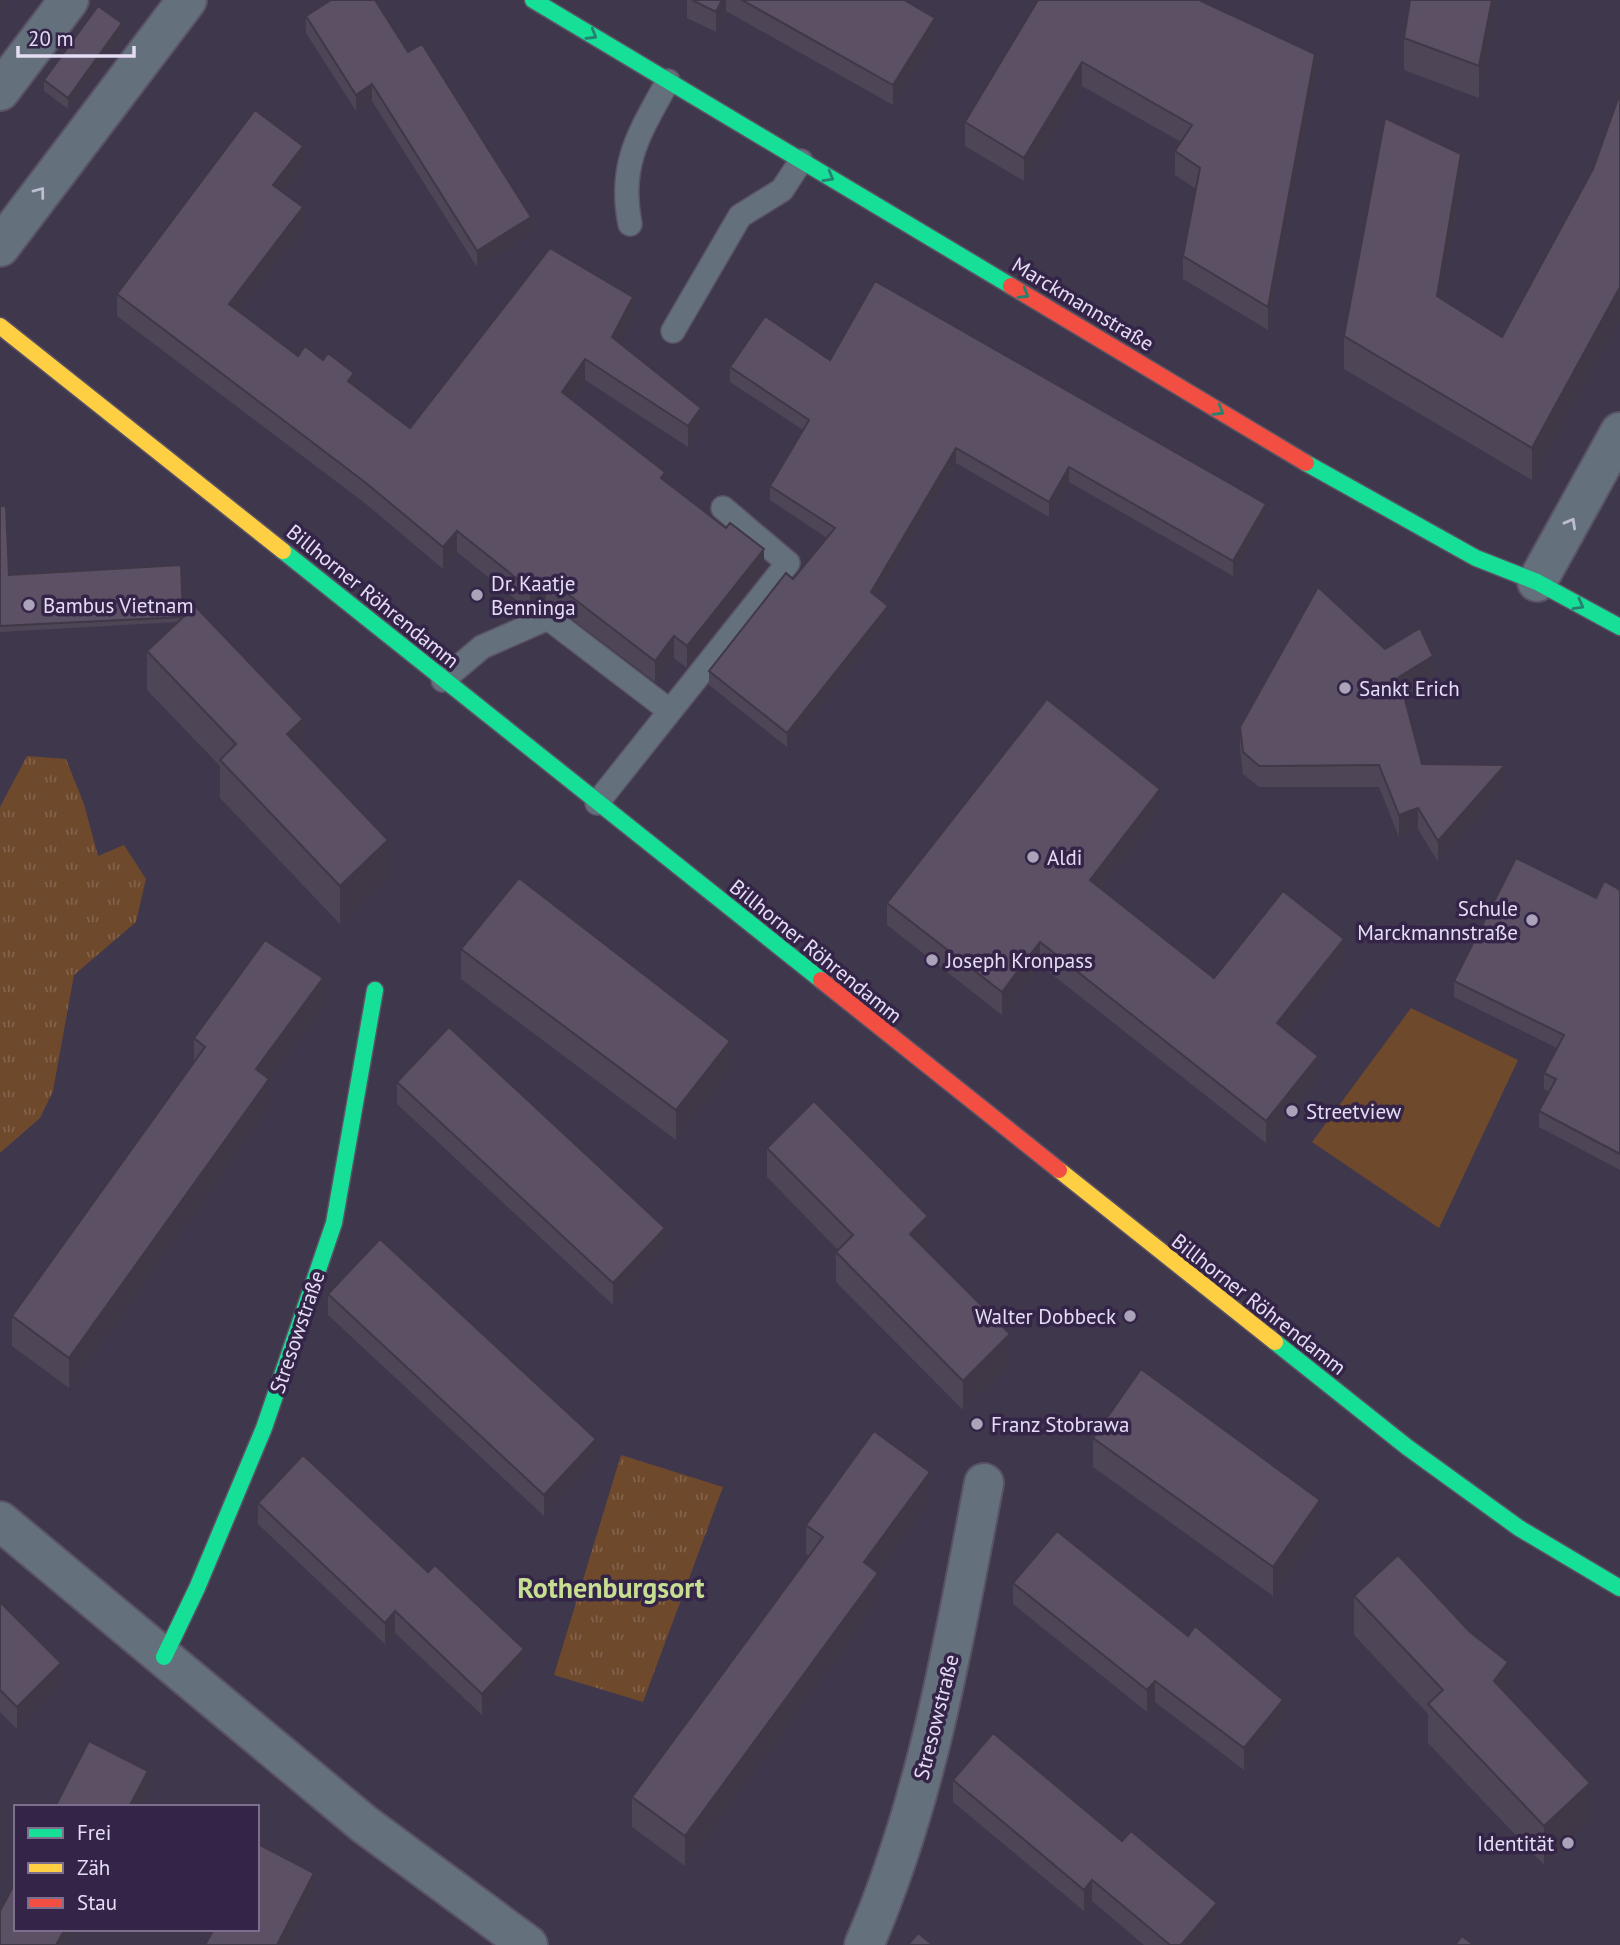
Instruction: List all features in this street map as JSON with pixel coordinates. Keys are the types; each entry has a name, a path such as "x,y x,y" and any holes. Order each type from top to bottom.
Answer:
{"street":[{"path":"0,90 69,0"},
{"path":"0,247 187,0"},
{"name":"Marckmannstraße","path":"533,0 1328,477 1476,558 1537,582 1620,627"},
{"name":"Billhorner Röhrendamm","path":"0,326 1407,1447 1519,1528 1620,1588"},
{"path":"1537,582 1620,432"},
{"name":"Stresowstraße","path":"164,1657 264,1428 334,1223 375,990"},
{"name":"Stresowstraße","path":"864,1945 918,1790 944,1694 984,1483"},
{"path":"0,1521 364,1824 528,1945"}],"lane":[{"path":"630,224 625,198 629,157 668,81"},
{"path":"673,331 740,216 782,190 801,161"},
{"path":"597,803 788,563 723,508"},
{"path":"443,680 482,647 548,618 670,711"}],"green space":[{"path":"27,756 66,759 84,804 98,856 124,845 146,879 136,922 74,975 53,1091 40,1118 0,1153 0,807"},
{"path":"1411,1008 1518,1060 1439,1228 1312,1142"},
{"path":"621,1455 723,1487 643,1702 554,1675"}],"building":[{"path":"331,0 375,0 408,52 422,44 531,217 477,251 372,84 356,95 306,16"},
{"path":"692,0 722,0 716,12"},
{"path":"742,0 904,0 935,18 893,85"},
{"path":"1038,0 1199,0 1315,54 1268,307 1183,256 1200,168 1175,151 1192,125 1082,62 1024,158 965,122"},
{"path":"1410,0 1492,0 1479,66 1404,38"},
{"path":"98,6 122,23 68,98 44,80"},
{"path":"1620,93 1620,287 1532,448 1344,336 1385,118 1461,154 1437,296 1502,337 1593,169"},
{"path":"255,110 303,146 273,185 303,207 229,304 298,356 305,346 323,360 328,353 354,373 348,381 410,428 550,248 633,297 612,337 701,408 688,426 585,359 562,392 665,472 661,478 726,528 730,523 764,549 687,646 674,636 655,661 556,585 546,580 530,589 457,531 443,547 366,483 117,294"},
{"path":"875,281 1266,504 1233,561 1069,467 1049,502 956,448 871,592 888,606 787,733 709,671 786,573 793,579 835,528 770,486 809,420 730,367 765,316 830,360"},
{"path":"0,506 6,506 9,575 181,565 183,617 0,626"},
{"name":"Sankt Erich","path":"1318,587 1385,649 1420,628 1433,656 1399,677 1422,764 1505,765 1438,841 1418,808 1399,815 1379,765 1259,766 1243,752 1240,727"},
{"path":"195,606 303,719 287,734 388,840 340,886 220,760 236,744 147,651"},
{"path":"1047,699 1160,789 1090,880 1214,978 1283,891 1344,939 1277,1023 1318,1056 1266,1121 1040,942 1002,992 887,903"},
{"path":"1516,858 1596,898 1604,881 1620,890 1620,1154 1539,1111 1556,1079 1544,1073 1564,1035 1454,981"},
{"path":"519,878 730,1041 676,1110 461,949"},
{"path":"265,940 323,978 256,1069 269,1079 69,1358 12,1316 205,1047 194,1038"},
{"path":"449,1027 665,1228 613,1283 397,1082"},
{"path":"814,1101 928,1216 910,1234 1010,1334 963,1381 836,1252 853,1235 767,1148"},
{"path":"380,1239 596,1439 544,1495 328,1294"},
{"path":"1141,1369 1320,1500 1273,1567 1093,1438"},
{"path":"874,1431 930,1472 864,1562 878,1573 685,1836 632,1797 823,1537 806,1525"},
{"path":"303,1455 428,1572 435,1565 524,1649 482,1694 395,1611 385,1623 258,1503"},
{"path":"1057,1531 1188,1636 1195,1626 1283,1700 1244,1748 1155,1681 1147,1690 1013,1583"},
{"path":"1398,1555 1470,1632 1508,1662 1494,1681 1590,1783 1544,1826 1428,1704 1443,1690 1354,1596"},
{"path":"0,1602 61,1663 17,1707 0,1690"},
{"path":"993,1733 1122,1841 1131,1831 1217,1903 1181,1945 1170,1945 1092,1880 1084,1890 953,1780"},
{"path":"89,1741 148,1771 130,1805 56,1805"},
{"path":"259,1845 314,1873 277,1945 205,1945 213,1931 259,1931"},
{"path":"14,1885 14,1931 64,1931 56,1945 0,1945 0,1911"},
{"path":"918,1933 933,1945 908,1945"},
{"path":"1462,1936 1474,1945 1455,1945"}],"traffic: fast":[{"path":"533,0 1011,286"},
{"path":"1306,463 1476,558 1537,582 1620,627"},
{"path":"283,551 821,980"},
{"path":"164,1657 197,1588 264,1428 334,1223 375,990"},
{"path":"1275,1342 1407,1447 1519,1528 1620,1588"}],"traffic: slow":[{"path":"0,326 283,551"},
{"path":"1059,1170 1275,1342"}],"traffic: jam":[{"path":"1011,286 1306,463"},
{"path":"821,980 1059,1170"}],"place":[{"name":"Dr. Kaatje Benninga","path":"477,595"},
{"name":"Bambus Vietnam","path":"29,605"},
{"name":"Sankt Erich","path":"1345,688"},
{"name":"Aldi","path":"1033,857"},
{"name":"Schule Marckmannstraße","path":"1532,920"},
{"name":"Joseph Kronpass","path":"932,960"},
{"name":"Streetview","path":"1292,1111"},
{"name":"Walter Dobbeck","path":"1130,1316"},
{"name":"Franz Stobrawa","path":"977,1424"},
{"name":"Identität","path":"1568,1843"}],"district":[{"name":"Rothenburgsort","path":"611,1587"}]}
